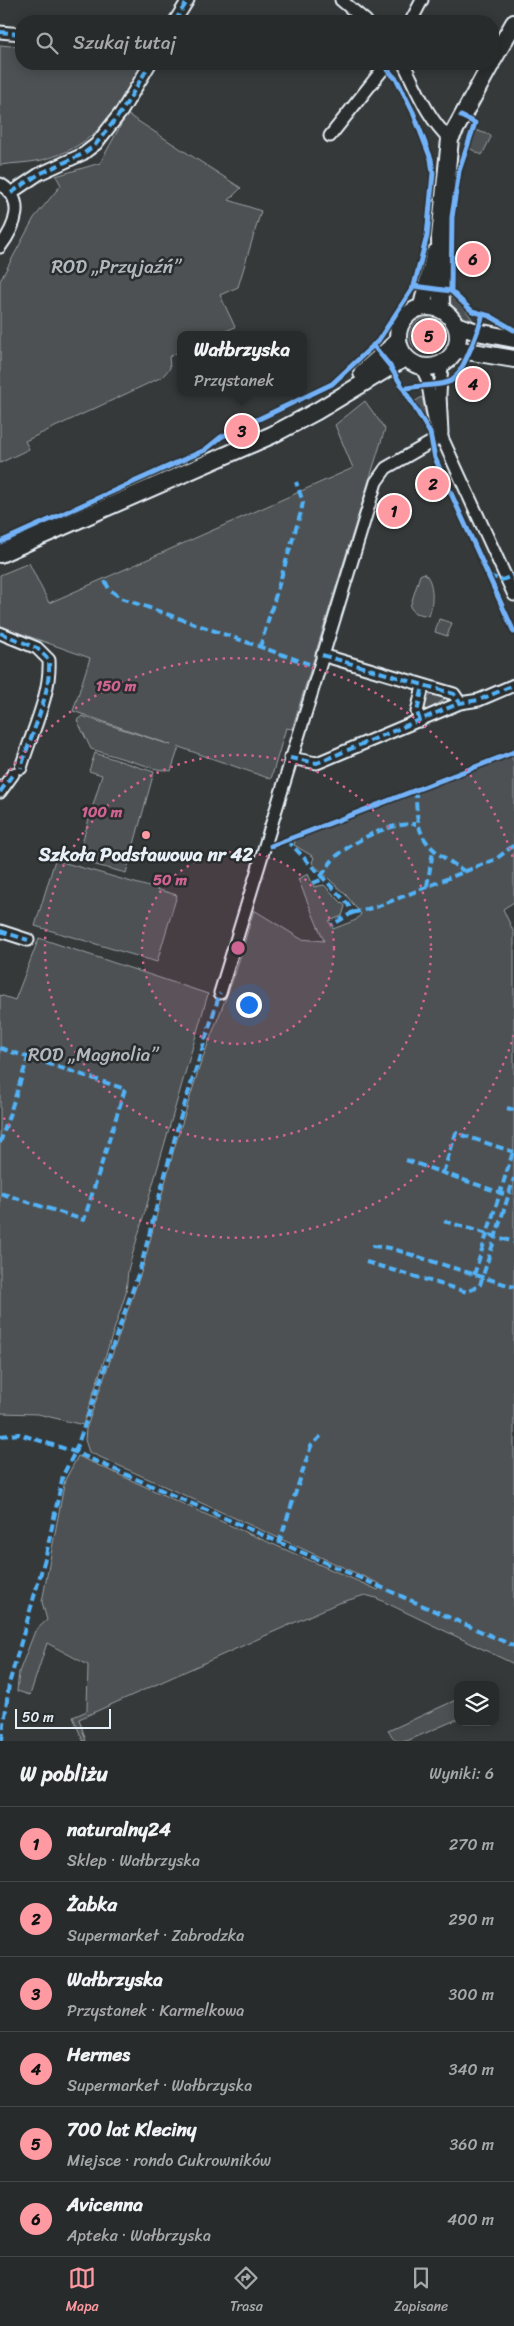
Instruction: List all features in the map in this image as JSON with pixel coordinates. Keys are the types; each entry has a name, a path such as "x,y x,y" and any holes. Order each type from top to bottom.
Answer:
{"street":[{"path":"179,15 188,0"},
{"path":"341,0 359,15"},
{"path":"414,15 422,0"},
{"path":"499,49 514,23"},
{"path":"0,32 15,33"},
{"path":"11,193 55,165 83,154 102,138 122,111 146,70"},
{"path":"330,136 382,70"},
{"path":"407,70 430,116 439,130 450,139"},
{"path":"441,309 440,237 450,139 488,70"},
{"path":"0,184 11,193 16,206 16,219 0,247"},
{"path":"422,306 440,237"},
{"path":"442,364 421,366 406,358 398,342 397,332 406,315 422,306 441,309 448,314 456,325 458,339 456,349 442,364 440,395 442,435"},
{"path":"456,325 477,332 514,339"},
{"path":"334,401 398,342"},
{"path":"456,349 514,359"},
{"path":"0,554 272,435 406,358"},
{"path":"421,366 428,384 434,420 514,594"},
{"path":"220,993 290,758 376,482 386,468 442,435"},
{"path":"0,633 37,648 49,660 50,675 47,689 17,771 0,792"},
{"path":"322,655 454,694 460,703"},
{"path":"290,758 317,764 460,703 479,700 514,685"},
{"path":"420,721 416,712 423,686"},
{"path":"0,931 28,940"}],"green space":[{"path":"0,45 15,46 15,70 140,70 115,111 91,136 77,146 42,160 0,165"},
{"name":"ROD „Przyjaźń”","path":"127,114 241,188 229,200 261,211 238,287 220,295 235,327 226,331 177,331 177,353 169,357 170,368 162,377 25,441 29,449 0,463 0,281 34,218 61,185 56,176 100,163"},
{"path":"475,130 491,137 482,155 469,148"},
{"path":"447,293 454,295 476,324 465,320 457,313"},
{"path":"428,318 435,319 441,323 445,329 445,343 441,349 435,353 428,354 421,353 415,349 411,343 410,336 411,329 415,323 421,319"},
{"path":"422,397 429,428 414,402"},
{"path":"365,401 385,429 292,729 286,728 271,779 179,747 171,771 157,769 91,749 77,720 82,716 171,745 73,711 90,658 0,626 0,575 29,563 49,603 353,468 335,425"},
{"path":"424,573 428,577 431,587 432,599 429,616 415,613 410,607 420,575"},
{"path":"439,619 452,623 447,636 435,632"},
{"path":"431,695 444,697 444,700 427,710 424,707 425,700"},
{"path":"95,753 154,772 126,873 77,860 102,775 89,771"},
{"path":"511,756 514,762 514,902 503,909 514,933 514,1664 376,1598 365,1595 336,1604 79,1719 86,1741 83,1741 73,1717 87,1711 88,1665 47,1643 30,1695 17,1691 19,1672 35,1631 47,1620 42,1602 65,1480 78,1456 378,1590 380,1584 89,1452 85,1440 86,1429 143,1267 174,1149 200,1065 235,974 254,910 301,939 324,941 298,879 308,874 314,887 324,885 345,906 342,916 329,921 333,929 356,920 361,914 346,895 312,863 314,857 294,845 296,837"},
{"path":"55,860 177,895 157,962 35,926"},
{"name":"ROD „Magnolia”","path":"39,938 208,994 128,1270 126,1293 83,1425 38,1414 0,1413 0,995 15,1000"},
{"path":"454,1701 454,1721 407,1741 396,1741 388,1731"}],"marked path":[{"path":"179,15 188,0"},
{"path":"0,32 15,33"},
{"path":"11,193 39,174 83,154 96,144 122,111 146,70"},
{"path":"260,647 301,512 303,502 296,482"},
{"path":"489,576 502,580 514,575"},
{"path":"105,581 109,589 121,598 309,664"},
{"path":"0,633 37,648 49,660 49,674 44,701 21,768"},
{"path":"322,655 454,694 460,703"},
{"path":"290,758 317,763 460,703 479,700 514,685"},
{"path":"420,721 417,712 423,686"},
{"path":"0,792 13,774"},
{"path":"416,790 418,820 420,830 425,839 439,854 464,871"},
{"path":"321,876 335,857 365,837 396,826 416,824"},
{"path":"287,840 348,904 352,913 332,925"},
{"path":"352,913 379,906 496,859 514,845"},
{"path":"427,886 433,851"},
{"path":"313,883 323,879"},
{"path":"0,931 28,940"},
{"path":"2,1741 9,1684 46,1555 63,1475 75,1452 140,1269 179,1122 220,993"},
{"path":"0,1048 125,1089 84,1220 0,1193"},
{"path":"0,1143 28,1058"},
{"path":"507,1108 514,1110"},
{"path":"443,1173 456,1133 514,1152"},
{"path":"474,1275 513,1152"},
{"path":"406,1160 504,1194"},
{"path":"366,1262 467,1292 480,1285 514,1178"},
{"path":"444,1221 514,1242"},
{"path":"372,1246 390,1248 514,1287"},
{"path":"0,1436 19,1434 75,1452 514,1646"},
{"path":"279,1543 311,1446 322,1435"}],"cycle path":[{"path":"307,396 332,384 378,341 414,286 427,236 433,173 431,159 413,112 397,80 388,70"},
{"path":"451,291 452,217 459,171 475,123 461,116"},
{"path":"414,286 451,291 472,311 490,316 514,330"},
{"path":"404,389 446,383 456,377 470,350 483,314"},
{"path":"373,345 390,366 430,433 435,458 514,632"},
{"path":"0,542 205,450 221,437 307,396"},
{"path":"271,846 514,752"}],"place":[{"name":"Avicenna","path":"473,259"},
{"name":"700 lat Kleciny","path":"429,336"},
{"name":"Hermes","path":"473,384"},
{"name":"Wałbrzyska","path":"242,431"},
{"name":"Żabka","path":"433,484"},
{"name":"naturalny24","path":"394,511"},
{"name":"Szkoła Podstawowa nr 42","path":"146,835"}]}
